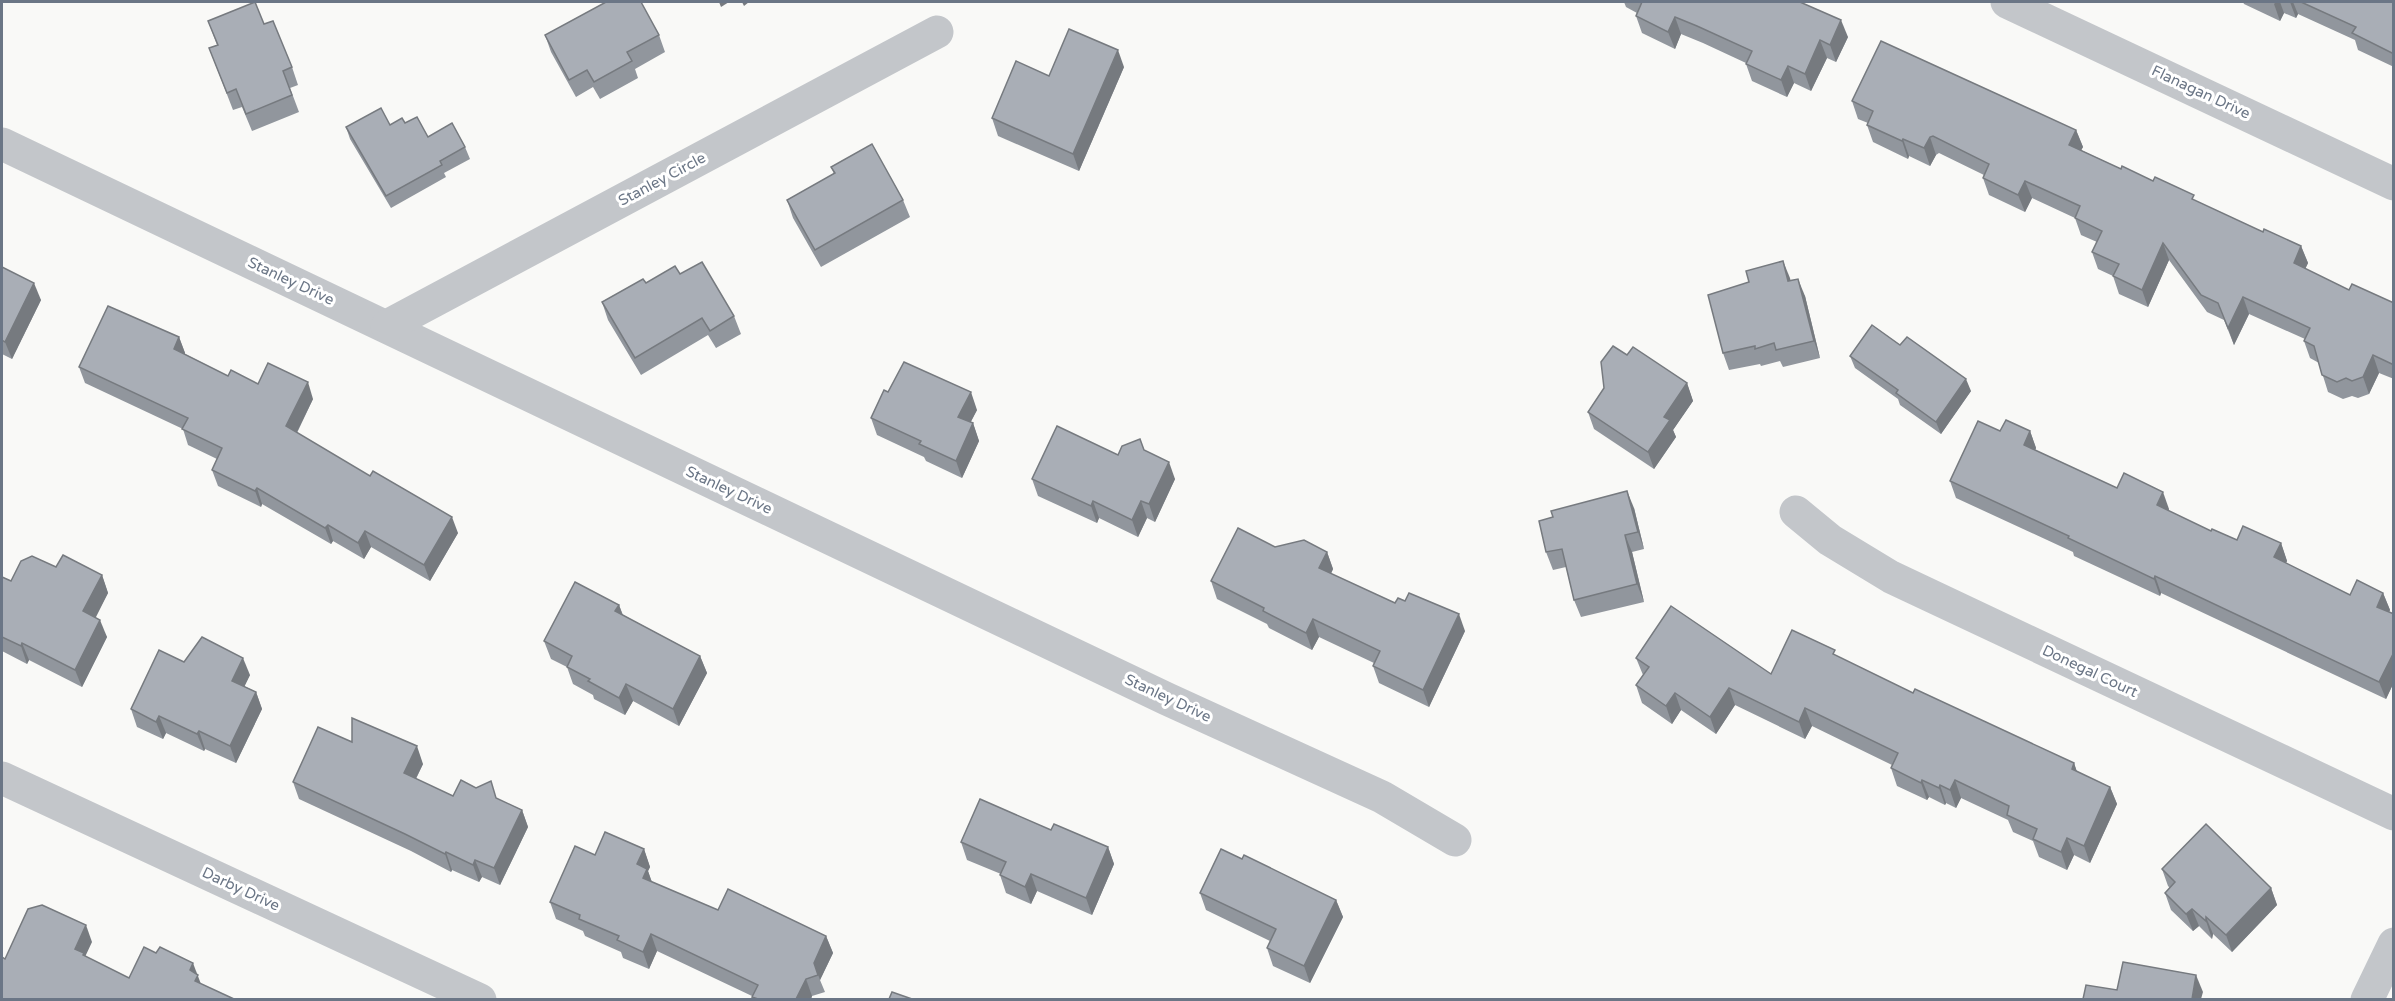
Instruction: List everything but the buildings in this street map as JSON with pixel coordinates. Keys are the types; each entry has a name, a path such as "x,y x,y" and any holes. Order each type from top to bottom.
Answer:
{"street":[{"name":"Flanagan Drive","path":"2007,2 2394,183"},
{"name":"Stanley Circle","path":"387,326 937,32"},
{"name":"Stanley Drive","path":"2,144 1167,699 1382,796 1455,840"},
{"name":"Donegal Court","path":"1796,512 1830,540 1891,577 2394,814"},
{"name":"Darby Drive","path":"2,778 480,999"},
{"path":"2367,999 2394,944"}]}
